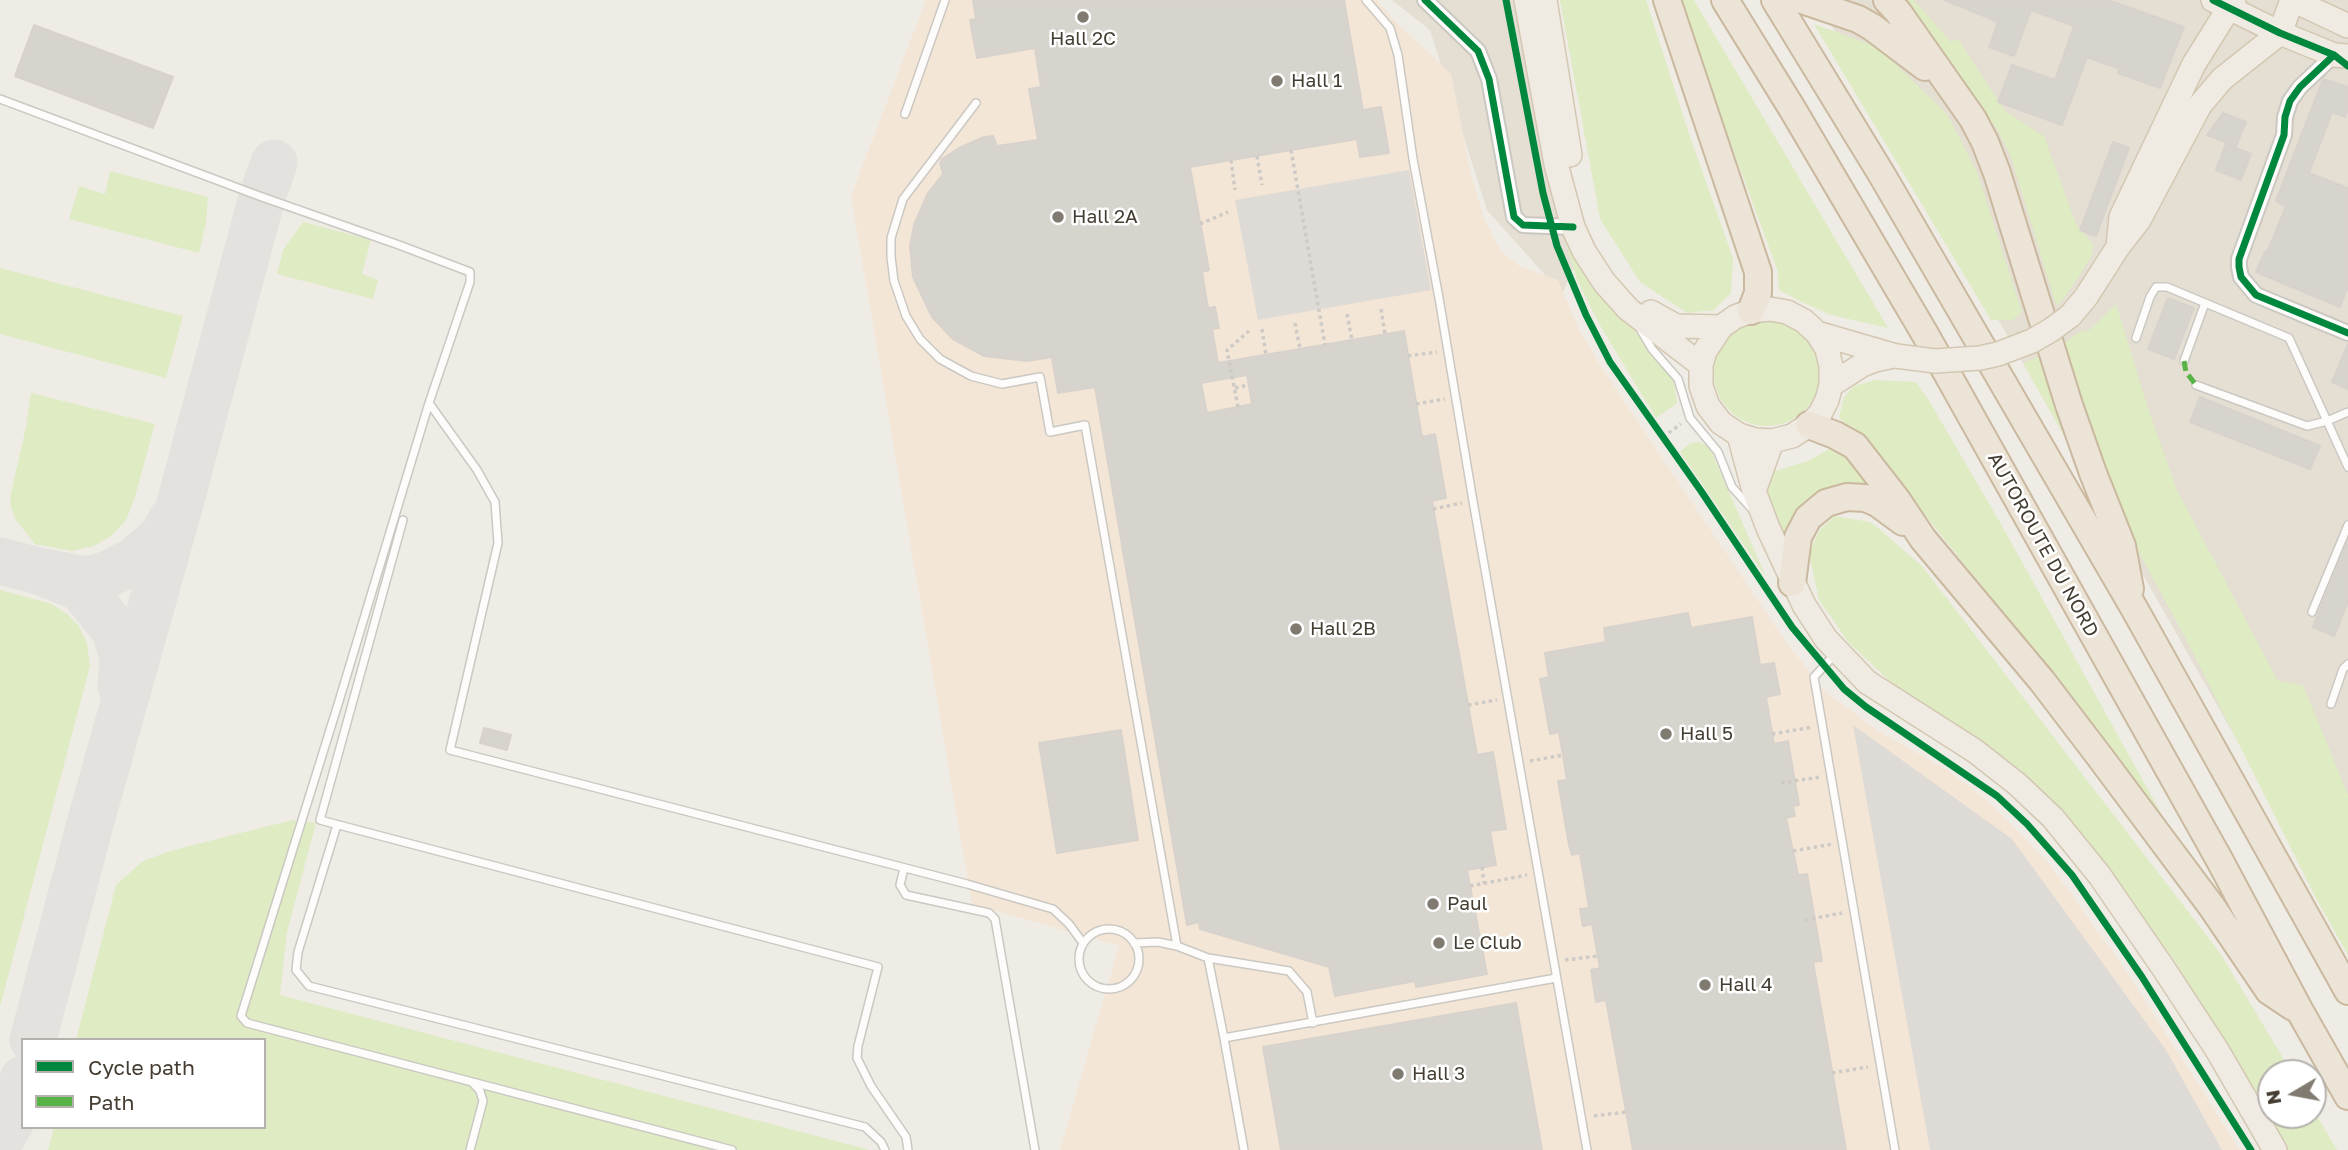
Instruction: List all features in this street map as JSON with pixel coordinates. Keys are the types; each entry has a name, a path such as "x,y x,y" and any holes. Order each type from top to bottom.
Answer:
{"highway":[{"path":"1667,0 1758,272 1758,293 1751,311"},
{"name":"AUTOROUTE DU NORD","path":"1725,0 1793,110 1924,334 2219,859 2348,1096"},
{"path":"1775,0 1882,174 2134,608 2348,991"},
{"path":"1802,0 1858,19 1901,47 1959,100"},
{"path":"1887,0 1959,100 1985,142 2069,405 2122,546 2134,608"},
{"path":"1809,425 1855,446 1923,539 2042,681 2212,907 2269,991 2301,1013"},
{"path":"1793,583 1796,549 1802,528 1817,510 1836,499 1856,497 1877,503 1923,539"}],"main road":[{"path":"1526,0 1556,164 1573,227 1584,251 1604,282 1628,309 1701,365"},
{"path":"1545,0 1575,189 1590,232 1621,281 1650,311 1676,326 1721,327"},
{"path":"1817,333 1896,356 1935,361 1980,358 2032,341 2070,316 2086,297 2139,220 2200,105 2222,79 2280,33 2293,0 2348,26"},
{"path":"2118,247 2121,217 2226,3 2280,33 2341,56"},
{"path":"1770,309 1804,321 1817,333 1831,366 1831,384 1820,414 1809,425 1791,436 1772,441 1739,435 1721,423 1708,406 1701,386 1701,365 1705,351 1721,327 1735,317 1751,311 1770,309"},
{"path":"1831,384 1862,365 1896,356"},
{"path":"1739,435 1754,491 1768,528 1814,622 1837,652 1867,681 1975,751 2053,818 2100,876 2164,969 2217,1050 2275,1150"},
{"path":"1754,491 1772,441"}],"street":[{"path":"1426,0 1478,51 1489,79 1514,217 1523,225 1573,227"},
{"path":"2341,56 2300,87 2290,101 2285,117 2284,135 2239,259 2239,267 2241,277 2256,295 2348,333"}],"lane":[{"path":"905,114 945,0"},
{"path":"1366,0 1390,28 1398,55 1413,159 1587,1150"},
{"path":"0,99 470,272 470,282 429,403 241,1016 247,1023 732,1150"},
{"path":"976,103 903,198 891,238 894,281 906,316 920,339 940,359 971,376 1002,384 1040,377 1050,432 1085,425 1177,946"},
{"path":"2136,338 2156,287 2167,287 2289,338 2348,467"},
{"path":"2184,361 2205,303"},
{"path":"1628,309 1652,349 1678,379 1690,418 1718,452 1732,486 1768,528"},
{"path":"2196,385 2307,426 2348,412"},
{"path":"429,403 477,470 495,502 498,543 450,750 1052,909 1069,924 1083,943"},
{"path":"403,520 320,820 877,967 857,1058 861,1070 883,1106 906,1138 908,1150"},
{"path":"2312,612 2348,525"},
{"path":"1837,652 1814,677 1895,1150"},
{"path":"2331,704 2343,669 2348,664"},
{"path":"337,825 298,952 296,970 309,986 864,1128 881,1142 885,1150"},
{"path":"904,868 900,886 906,895 989,913 995,919 1035,1150"},
{"path":"1105,928 1122,932 1134,943 1139,958 1135,974 1123,986 1106,989 1090,983 1080,969 1079,951 1088,936 1105,928"},
{"path":"1134,943 1158,942 1208,958 1289,971 1307,992 1312,1023"},
{"path":"1208,958 1244,1150"},
{"path":"1224,1038 1556,978"},
{"path":"470,1150 483,1101 480,1091 471,1082"}],"path":[{"path":"1291,150 1325,345"},
{"path":"1257,156 1262,185"},
{"path":"1231,160 1236,190"},
{"path":"1200,224 1228,212"},
{"path":"1381,309 1385,334"},
{"path":"1347,314 1352,340"},
{"path":"1295,323 1300,349"},
{"path":"1262,329 1266,355"},
{"path":"1238,407 1227,350 1249,331"},
{"path":"1408,356 1448,350"},
{"path":"1235,388 1249,385"},
{"path":"1416,404 1455,397"},
{"path":"1662,437 1690,418"},
{"path":"1433,509 1473,501"},
{"path":"1468,705 1508,698"},
{"path":"1772,734 1822,725"},
{"path":"1520,762 1563,755"},
{"path":"1781,783 1831,775"},
{"path":"1793,850 1842,842"},
{"path":"1482,867 1484,883"},
{"path":"1470,886 1539,873"},
{"path":"1805,919 1854,911"},
{"path":"1553,962 1598,957"},
{"path":"1832,1073 1880,1065"},
{"path":"1581,1118 1626,1112"}],"shaded area":[{"path":"926,0 1377,0 1394,20 1451,74 1471,175 1484,218 1500,250 1519,266 1558,280 1580,331 1599,363 1785,641 1825,691 1877,730 1947,770 1989,802 2051,866 2124,968 2240,1150 1060,1150 1119,946 972,904 851,196"},
{"path":"1392,0 1533,0 1564,163 1586,240 1562,294 1487,210 1430,30"},
{"path":"1817,0 2348,0 2348,936 2023,363"},
{"path":"1409,170 1431,290 1258,320 1235,200"},
{"path":"1853,725 2012,839 2166,1050 2222,1150 1930,1150"}],"green space":[{"path":"1560,0 1646,0 1733,258 1731,293 1714,310 1687,313 1640,282 1600,219"},
{"path":"1678,0 1694,0 1888,328 1831,315 1779,290 1777,269"},
{"path":"1905,0 1914,0 1951,42 1958,39 2005,111 2044,136 2076,224 2093,244 2092,255 2061,302 2056,305 2011,157 1997,129 1937,49"},
{"path":"1814,24 1878,47 1947,114 1977,172 2022,312 2013,320 1991,320"},
{"path":"110,171 208,197 206,223 199,253 69,219 79,186 105,194"},
{"path":"303,222 371,240 362,274 378,280 373,299 277,274 283,250"},
{"path":"1565,240 1627,322 1673,375 1677,403 1656,418 1601,327 1577,280"},
{"path":"0,268 183,316 166,378 0,334"},
{"path":"2116,304 2177,490 2278,681 2303,685 2348,795 2348,955 2317,900 2186,639 2123,523 2057,349 2079,332 2088,331"},
{"path":"1767,320 1787,324 1805,335 1816,353 1820,373 1816,393 1805,411 1787,422 1767,426 1747,422 1729,411 1718,393 1714,373 1718,353 1729,335 1747,324"},
{"path":"2040,356 2081,466 2023,363"},
{"path":"1875,380 1916,382 1928,399 2001,524 2193,871 2067,692 1863,438 1839,417 1844,397 1854,386"},
{"path":"31,393 155,424 126,520 111,536 94,546 71,551 35,544 15,519 10,503 11,493"},
{"path":"1700,442 1710,448 1766,577 1680,452 1690,443"},
{"path":"1831,448 1846,454 1886,498 1798,515 1784,538 1766,494 1764,477 1808,461"},
{"path":"1834,516 1871,522 1922,566 2220,953 2284,1059 2257,1059 2257,1100 2174,960 2094,853 2021,770 1891,682 1849,643 1819,600 1809,554 1819,531"},
{"path":"0,590 52,604 67,614 78,625 87,643 90,666 0,1007"},
{"path":"292,820 316,823 287,932 280,995 870,1150 48,1150 53,1129 266,1129 266,1038 77,1038 116,885 143,861 170,851"},
{"path":"2275,1129 2325,1129 2337,1150 2287,1150"}],"building":[{"path":"973,0 1344,0 1363,110 1381,107 1389,153 1360,157 1357,139 1190,167 1209,270 1202,272 1208,308 1215,307 1219,328 1212,329 1218,363 1404,331 1422,437 1435,434 1446,498 1432,501 1477,755 1493,752 1506,829 1490,831 1496,865 1467,870 1487,974 1416,987 1415,981 1335,996 1329,967 1200,929 1199,922 1187,925 1095,387 1058,393 1052,357 1027,361 984,356 953,339 932,317 913,277 910,246 914,225 928,193 943,174 940,163 942,159 984,137 993,136 997,146 1038,140 1029,89 1041,87 1035,48 977,58 970,20 976,19","holes":["1247,375 1252,404 1207,413 1201,383"]},
{"path":"1945,0 2108,0 2184,27 2160,88 2118,73 2120,69 2087,57 2062,125 1998,102 2012,65 2055,80 2074,26 2031,10 2014,56 1989,47 1998,22"},
{"path":"34,25 173,77 153,128 15,76"},
{"path":"2323,79 2348,87 2345,117 2332,112 2309,173 2348,188 2348,286 2340,307 2256,272 2265,252 2267,253 2286,206 2276,201"},
{"path":"2223,113 2246,122 2236,146 2207,135"},
{"path":"2113,142 2129,148 2096,236 2080,230"},
{"path":"2226,144 2251,154 2241,180 2216,170"},
{"path":"2168,298 2194,308 2174,359 2148,349"},
{"path":"2348,344 2348,389 2332,382"},
{"path":"2200,397 2320,446 2310,469 2190,422"},
{"path":"2348,541 2348,602 2334,636 2313,627"},
{"path":"1688,613 1691,628 1752,617 1760,665 1774,663 1780,694 1766,697 1774,744 1788,741 1799,805 1793,806 1795,816 1786,818 1798,875 1807,874 1822,961 1813,962 1846,1150 1633,1150 1606,1000 1596,1002 1591,970 1600,968 1592,924 1583,926 1580,909 1589,908 1580,853 1572,855 1569,845 1558,781 1567,780 1559,732 1550,734 1540,679 1549,677 1545,653 1606,642 1604,628"},
{"path":"484,728 511,735 507,750 480,743"},
{"path":"1121,730 1138,840 1057,853 1039,743"},
{"name":"Hall 3","path":"1516,1003 1542,1150 1281,1150 1263,1047"}],"taxiway":[{"path":"34,1038 262,197 274,163"},
{"path":"50,573 85,580 106,575 134,561 162,537 172,519"},
{"path":"0,561 42,572 81,588 115,630 123,658 121,686"},
{"path":"0,1140 12,1119 21,1086"}],"marked path":[{"path":"2184,361 2186,372 2196,385"}],"cycle path":[{"path":"1425,0 1478,51 1489,79 1514,217 1523,225 1573,227"},
{"path":"1506,0 1543,193 1557,246 1586,315 1610,362 1792,627 1844,689 1866,707 1997,796 2027,824 2072,875 2142,977 2251,1150"},
{"path":"2213,0 2280,33 2334,55 2348,66"},
{"path":"2334,55 2300,87 2290,101 2285,117 2284,135 2239,259 2239,267 2241,277 2256,295 2348,333"}],"place":[{"name":"Hall 2C","path":"1083,17"},
{"name":"Hall 1","path":"1277,81"},
{"name":"Hall 2A","path":"1058,217"},
{"name":"Hall 2B","path":"1296,629"},
{"name":"Hall 5","path":"1666,734"},
{"name":"Paul","path":"1433,904"},
{"name":"Le Club","path":"1439,943"},
{"name":"Hall 4","path":"1705,985"},
{"name":"Hall 3","path":"1398,1074"}]}
